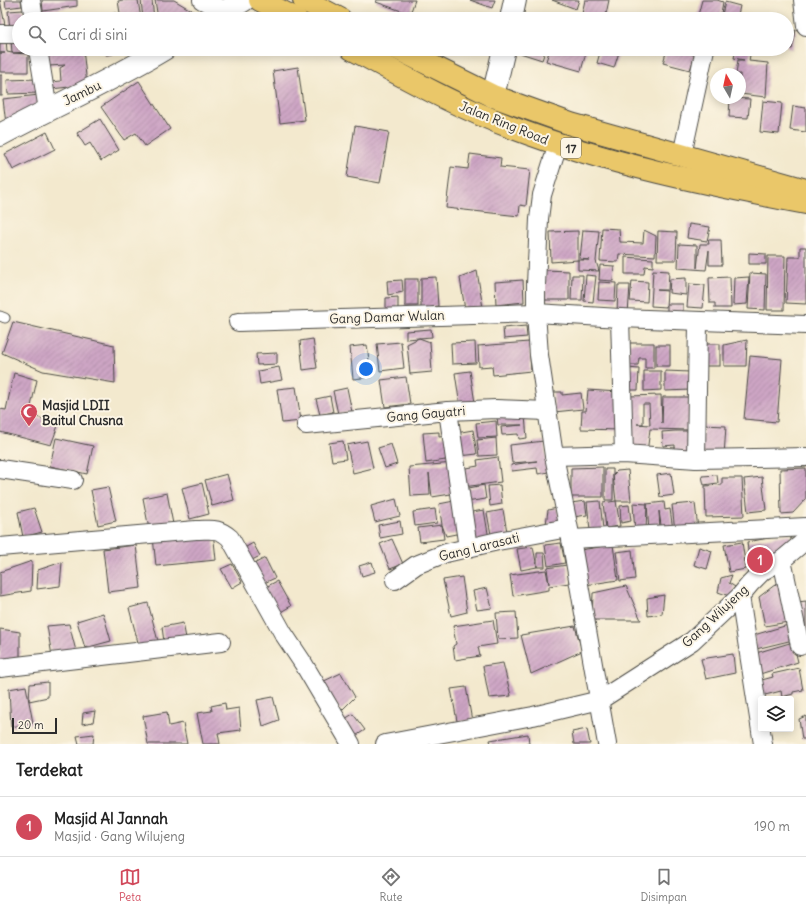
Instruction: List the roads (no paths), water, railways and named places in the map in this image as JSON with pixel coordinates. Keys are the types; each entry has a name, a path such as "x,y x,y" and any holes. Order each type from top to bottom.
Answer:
{"highway":[{"path":"260,0 283,12"},
{"path":"304,0 327,12"},
{"name":"Jalan Ring Road","path":"365,56 463,107 558,144 625,164 688,180 806,202"},
{"name":"Jalan Ring Road","path":"412,56 493,96 571,124 806,190"},
{"path":"625,164 630,140"}],"street":[{"path":"31,0 33,12"},
{"path":"202,0 228,10"},
{"path":"512,12 515,0"},
{"path":"806,1 802,0 806,26"},
{"path":"0,34 12,34"},
{"path":"39,56 48,110"},
{"name":"Jambu","path":"0,135 101,84 151,56"},
{"path":"493,96 502,56"},
{"path":"682,155 703,56"},
{"path":"558,144 542,195 540,213 536,313 539,355 554,456 570,534 607,744"},
{"name":"Gang Damar Wulan","path":"238,322 536,313 620,318 806,325"},
{"path":"620,318 624,454"},
{"path":"696,459 698,321"},
{"name":"Gang Gayatri","path":"306,425 448,411 496,409 547,411"},
{"path":"448,411 468,548"},
{"path":"554,456 624,454 696,459 806,457"},
{"path":"0,469 73,480"},
{"name":"Gang Larasati","path":"395,580 416,565 446,553 468,548 570,534 806,527"},
{"path":"0,547 196,530 223,531 230,538 283,633 303,662 351,744"},
{"name":"Gang Wilujeng","path":"385,744 533,716 600,700 692,642 740,596 763,571 782,560 806,540"},
{"path":"782,560 800,646"},
{"path":"740,596 763,744"},
{"path":"0,668 221,642"}],"place":[{"name":"Masjid LDII Baitul Chusna","path":"29,427"},
{"name":"Masjid Al Jannah","path":"760,560"}]}
